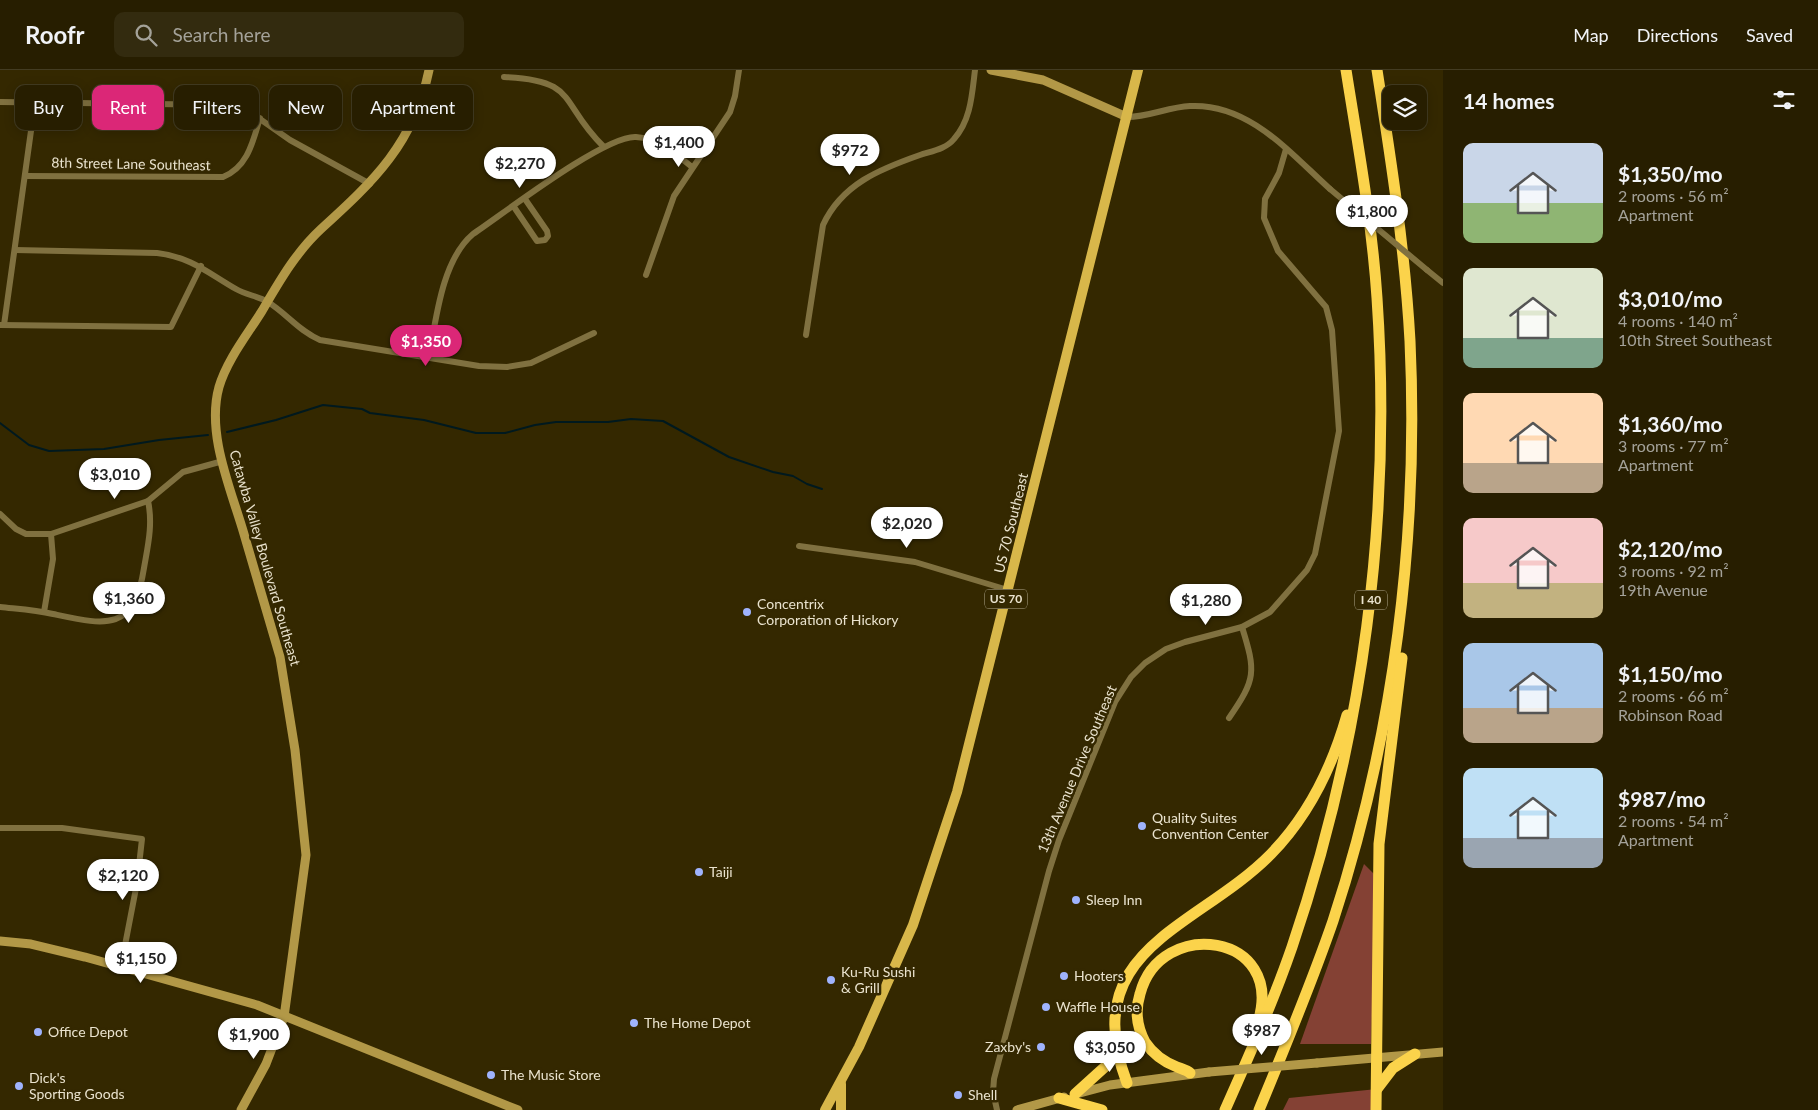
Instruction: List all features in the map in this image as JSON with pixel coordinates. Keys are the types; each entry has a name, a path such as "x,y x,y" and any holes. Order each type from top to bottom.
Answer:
{"highway":[{"name":"I 40","path":"1225,1110 1292,947 1327,834 1356,703 1371,601 1380,477 1380,346 1374,260 1346,70"},
{"name":"I 40","path":"1259,1110 1300,1013 1327,938 1354,848 1372,776 1388,696 1400,618 1411,467 1412,402 1406,286 1400,221 1377,70"},
{"path":"1376,1110 1379,844 1410,580 1413,524 1411,467"},
{"path":"1127,1083 1118,1055 1115,1029 1116,1008 1120,991 1142,954 1257,867 1286,837 1308,807 1328,769 1342,729 1371,601"},
{"path":"1190,1073 1153,1053 1144,1040 1138,1018 1139,997 1147,976 1163,959 1185,947 1208,944 1228,948 1245,957 1256,970 1261,987 1261,1006 1248,1057"},
{"path":"1076,1094 1106,1066 1115,1029"},
{"path":"1376,1089 1393,1068 1415,1054"},
{"path":"1059,1098 1102,1110"}],"main road":[{"name":"US 70 Southeast","path":"825,1110 893,973 928,884 968,754 1138,70"},
{"path":"841,1110 842,1078"}],"street":[{"name":"Catawba Valley Boulevard Southeast","path":"241,1110 266,1064 284,1017 303,883 305,831 286,684 280,657 223,460 217,428 219,387 229,365 306,245 370,184 409,127 422,100 429,70"},
{"path":"646,275 674,196 730,112 735,96 739,70"},
{"path":"806,336 823,224 831,208 842,196 874,173 942,148 954,140 969,113 975,70"},
{"path":"990,70 1043,80 1127,117 1147,116 1187,106 1214,107 1248,120 1286,149 1330,189 1443,282"},
{"path":"504,77 536,79 553,85 567,97 590,132 603,146"},
{"path":"0,102 15,102"},
{"path":"82,103 222,104 240,107 260,118 290,140 370,184"},
{"name":"8th Street Lane Southeast","path":"25,176 223,176 235,170 246,158 260,118"},
{"path":"31,130 15,250 2,325 171,327 202,266"},
{"path":"429,357 446,278 457,252 472,234 603,146 625,138 643,138 668,149 692,167"},
{"name":"13th Avenue Drive Southeast","path":"997,1110 993,1092 994,1080 1049,871 1059,840 1120,694 1138,670 1166,649 1242,627 1275,608 1312,561 1317,548 1339,431 1332,330 1330,315 1320,298 1278,251 1264,218 1265,199 1279,174 1286,149"},
{"path":"514,207 536,241 545,240 548,236 547,231 525,199"},
{"path":"15,250 157,253 178,256 202,266 237,290 268,302 302,331 320,340 479,366 515,366 531,363 594,333"},
{"path":"0,514 16,529 26,534 51,534 148,501 183,472 223,460"},
{"path":"0,606 102,623 123,616 132,606 141,586 150,528 148,501"},
{"path":"44,612 53,559 51,534"},
{"path":"799,546 915,562 1008,590"},
{"path":"1229,718 1248,688 1252,670 1252,659 1242,627"},
{"path":"0,828 62,828 142,839 137,883 121,966"},
{"path":"0,941 40,946 121,966 257,1005 518,1110"},
{"path":"1017,1110 1059,1098 1127,1083 1190,1073 1443,1052"}],"shaded area":[{"path":"1364,864 1377,877 1371,1044 1300,1044"},
{"path":"1377,1089 1376,1110 1283,1110 1289,1098"}],"waterway":[{"path":"227,432 276,420 323,405 362,409 370,413 424,420 476,433 505,433 556,422 608,422 631,419 663,421 729,457 773,472 793,476 807,484 822,489"},
{"path":"0,423 29,445 49,451 104,449 159,440 208,435"}],"place":[{"name":"Concentrix Corporation of Hickory","path":"747,612"},
{"name":"Quality Suites Convention Center","path":"1142,826"},
{"name":"Taiji","path":"699,872"},
{"name":"Sleep Inn","path":"1076,900"},
{"name":"Hooters","path":"1064,976"},
{"name":"Ku-Ru Sushi & Grill","path":"831,980"},
{"name":"Waffle House","path":"1046,1007"},
{"name":"The Home Depot","path":"634,1023"},
{"name":"Office Depot","path":"38,1032"},
{"name":"Zaxby's","path":"1041,1047"},
{"name":"The Music Store","path":"491,1075"},
{"name":"Dick's Sporting Goods","path":"19,1086"},
{"name":"Shell","path":"958,1095"}]}
